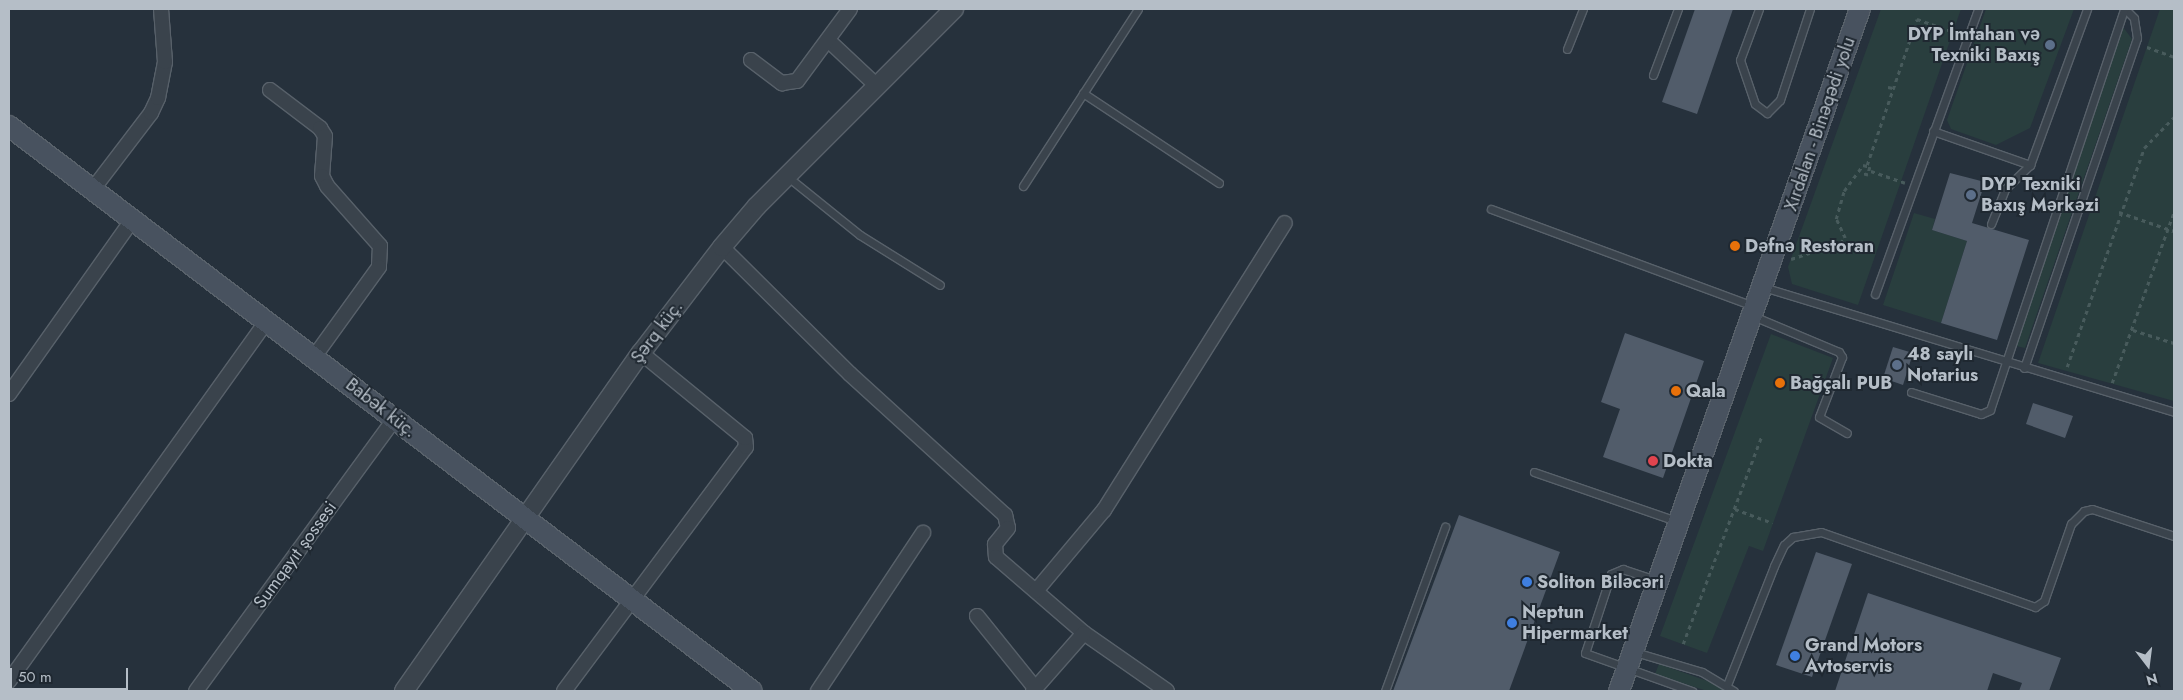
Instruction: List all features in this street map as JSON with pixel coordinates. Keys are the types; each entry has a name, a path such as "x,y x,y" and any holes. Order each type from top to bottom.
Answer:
{"main road":[{"name":"Xırdalan - Binəqədi yolu","path":"1619,691 1764,287 1860,9"},
{"name":"Babək küç.","path":"9,126 267,320 752,691"}],"street":[{"path":"93,189 146,120 158,98 165,62 161,9"},
{"path":"751,60 790,85 828,40 850,9"},
{"name":"Şərq küç.","path":"404,691 641,353 722,247 786,176 954,9"},
{"path":"828,40 877,86"},
{"path":"270,90 320,128 326,147 325,181 380,246 379,267 314,357"},
{"path":"9,394 133,220"},
{"path":"1036,591 1109,503 1285,223"},
{"path":"722,247 857,380 1005,515 1008,528 995,544 996,557 1084,633 1167,691"},
{"path":"9,681 267,320"},
{"path":"564,691 747,442 641,353"},
{"name":"Sumqayıt şossesi","path":"196,691 394,419"},
{"path":"818,691 923,533"},
{"path":"977,616 1034,690 1084,633"}],"lane":[{"path":"1023,186 1138,9"},
{"path":"1567,49 1583,9"},
{"path":"1653,75 1678,9"},
{"path":"1759,9 1740,60 1755,104 1767,113 1780,100 1810,9"},
{"path":"1875,294 1978,9"},
{"path":"1992,224 2005,189 2030,165 2087,9"},
{"path":"1911,392 1986,414 2124,9 2134,18 2137,38 2024,368"},
{"path":"1083,93 1219,183"},
{"path":"1933,131 2030,165"},
{"path":"786,176 860,235 940,285"},
{"path":"1491,210 1754,312 1839,352 1842,357 1820,417 1847,433"},
{"path":"1764,287 2004,362 2174,412"},
{"path":"1534,472 1679,522"},
{"path":"1727,685 1774,566 1784,544 1794,537 1821,532 2035,607 2044,601 2071,524 2084,511 2092,509 2174,536"},
{"path":"1385,691 1445,527"},
{"path":"1658,581 1623,569 1611,574 1585,653 1626,671 1692,691"},
{"path":"1633,651 1691,667 1727,685 1734,691"}],"path":[{"path":"1791,259 1840,243 1845,238 1836,220 1844,191 1867,165 1917,19 1968,37"},
{"path":"2147,47 2174,57"},
{"path":"1888,87 1893,88"},
{"path":"2065,371 2119,212 2144,148 2174,117"},
{"path":"1867,165 1871,172"},
{"path":"1860,173 1871,172 1913,186"},
{"path":"2119,212 2174,231"},
{"path":"2111,386 2133,330 2174,212"},
{"path":"2133,330 2174,343"},
{"path":"1683,644 1762,435"},
{"path":"1734,508 1773,523"}],"green space":[{"path":"1881,9 1961,9 1858,305 1792,284 1788,267"},
{"path":"1986,9 2074,9 2030,128 1996,145 1951,129 1947,120"},
{"path":"2160,9 2174,9 2174,401 2038,363"},
{"path":"2123,27 2132,39 2025,348 2016,346"},
{"path":"1914,213 1935,219 1932,230 1967,241 1941,323 1883,305"},
{"path":"1771,334 1833,358 1763,551 1749,546 1707,653 1660,636"},
{"path":"1659,664 1716,684 1724,691 1707,691 1655,674"}],"building":[{"path":"1695,9 1733,9 1697,114 1662,102"},
{"path":"1950,173 1985,182 1972,223 2029,240 1997,340 1941,323 1967,241 1932,230"},
{"path":"1625,333 1704,361 1663,478 1603,457 1620,409 1601,402"},
{"path":"1893,347 1913,353 1903,385 1883,378"},
{"path":"2033,403 2073,416 2065,438 2026,424"},
{"path":"1459,515 1560,552 1509,691 1393,691"},
{"path":"1816,552 1852,564 1812,677 1776,665"},
{"path":"1868,593 2061,658 2049,691 2019,691 2022,683 1993,673 1987,691 1835,691"}],"place":[{"name":"DYP İmtahan və Texniki Baxış","path":"2050,45"},
{"name":"DYP Texniki Baxış Mərkəzi","path":"1971,195"},
{"name":"Dəfnə Restoran","path":"1735,246"},
{"name":"48 saylı Notarius","path":"1897,365"},
{"name":"Bağçalı PUB","path":"1780,383"},
{"name":"Qala","path":"1676,391"},
{"name":"Dokta","path":"1653,461"},
{"name":"Soliton Biləcəri","path":"1527,582"},
{"name":"Neptun Hipermarket","path":"1512,623"},
{"name":"Grand Motors Avtoservis","path":"1795,656"}]}
